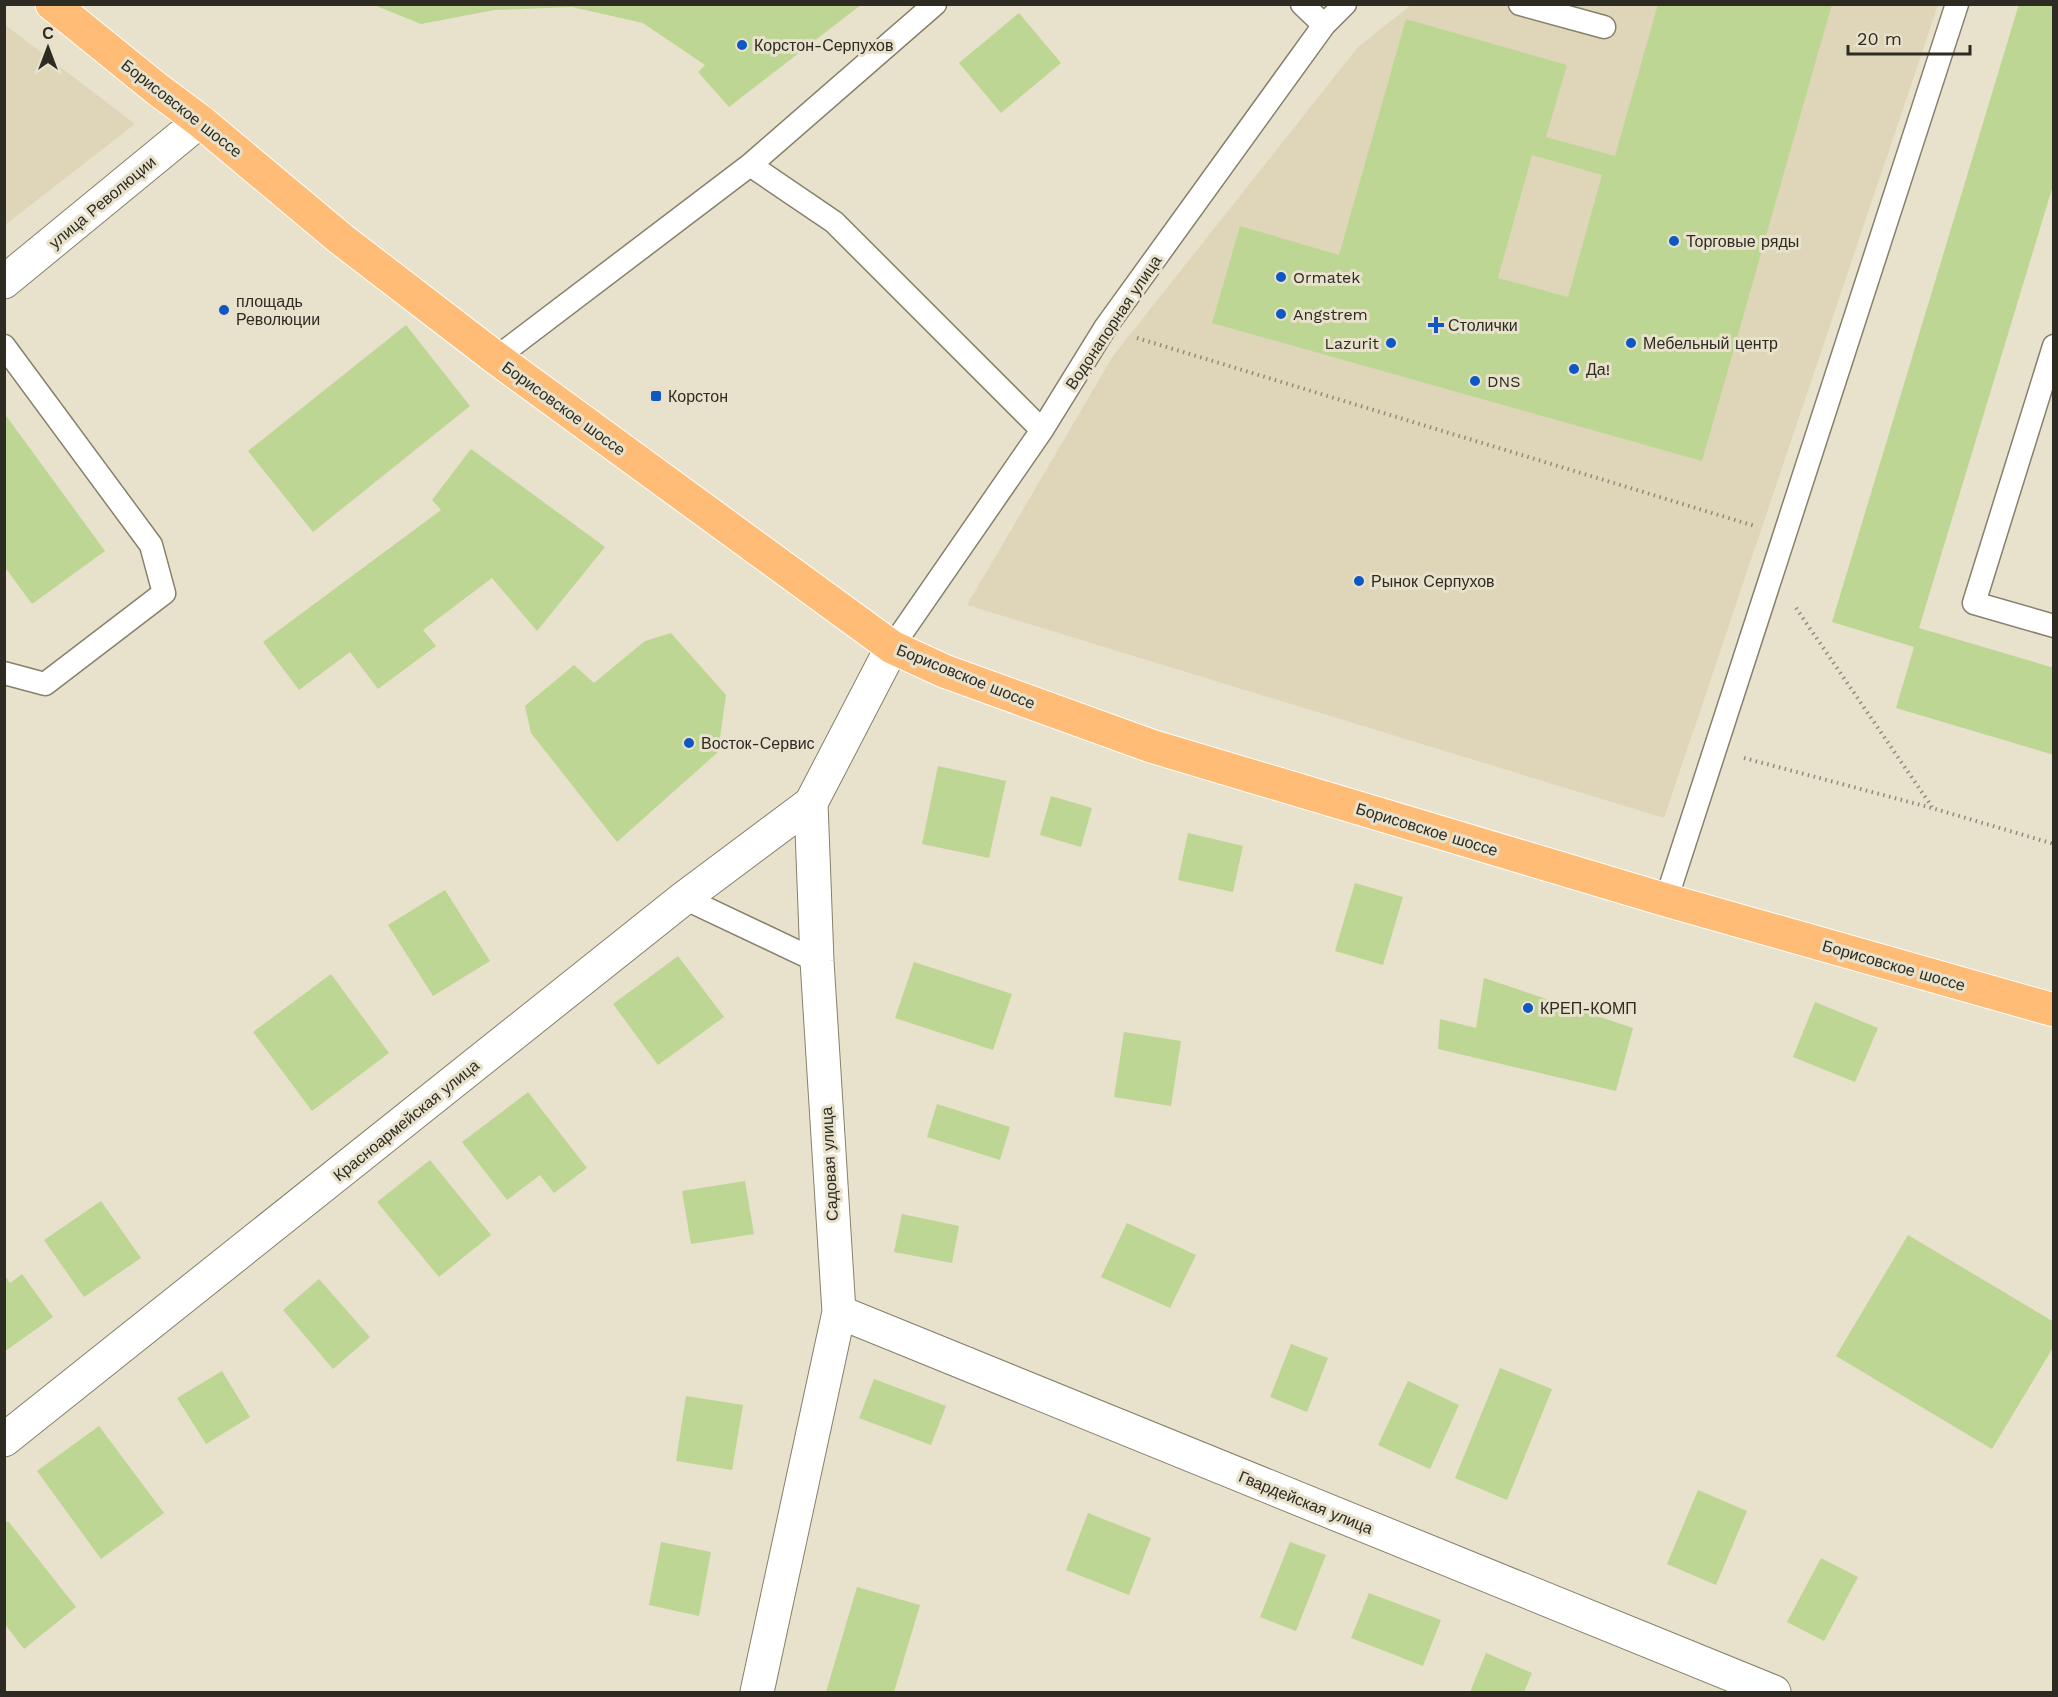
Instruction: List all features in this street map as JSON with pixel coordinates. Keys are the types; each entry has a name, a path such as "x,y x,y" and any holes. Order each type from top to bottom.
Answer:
{"main road":[{"name":"Борисовское шоссе","path":"52,4 200,121 341,239 496,358 892,647 944,671 1151,746 1666,900 2054,1010"}],"street":[{"name":"улица Революции","path":"4,282 200,121"},
{"name":"Садовая улица","path":"757,1692 838,1312 817,961 811,803 892,647"},
{"name":"Красноармейская улица","path":"4,1440 684,898 811,803"},
{"name":"Гвардейская улица","path":"838,1312 1774,1692"}],"lane":[{"path":"496,358 750,165 935,4"},
{"path":"1302,4 1324,26"},
{"name":"Водонапорная улица","path":"892,647 1042,430 1105,328 1324,26 1345,4"},
{"path":"1520,4 1604,27"},
{"path":"1666,900 1957,4"},
{"path":"750,165 834,222 1042,430"},
{"path":"4,346 151,545 164,592 45,684 4,673"},
{"path":"2054,346 1974,603 2054,626"},
{"path":"684,898 817,961"}],"path":[{"path":"1105,328 1784,536"},
{"path":"1772,572 1932,808"},
{"path":"1714,750 1932,808 2054,844"}],"shaded area":[{"path":"1411,5 1938,5 1664,818 967,605 1113,356 1358,47"},
{"path":"4,24 135,124 5,225 4,225"}],"building":[{"name":"Корстон-Серпухов","path":"862,4 729,107 698,72 705,65 643,23 572,7 494,10 421,24 374,5"},
{"name":"Торговые ряды","path":"1658,4 1832,4 1702,461 1212,323 1240,226 1339,255 1406,19 1567,65 1546,137 1615,156","holes":["1532,155 1602,175 1568,297 1498,278"]},
{"path":"2019,4 2054,4 2054,182 1919,628 2054,668 2054,755 1896,708 1914,647 1832,622"},
{"path":"1019,13 1061,63 1001,113 959,63"},
{"path":"406,325 470,406 313,532 248,451"},
{"path":"4,413 105,551 32,604 4,566"},
{"path":"471,449 605,547 537,631 492,578 423,630 436,646 378,689 350,652 299,690 263,642 441,510 432,500"},
{"path":"671,633 726,695 718,752 617,842 531,733 525,706 574,665 594,683 645,641"},
{"path":"938,766 1006,781 989,858 922,844"},
{"path":"1051,796 1092,808 1081,847 1040,835"},
{"path":"1188,833 1243,846 1233,892 1178,880"},
{"path":"1355,883 1403,897 1383,965 1335,951"},
{"path":"445,890 490,961 433,996 388,925"},
{"path":"678,956 724,1017 658,1065 613,1004"},
{"path":"914,962 1012,994 993,1050 895,1018"},
{"path":"331,974 389,1053 312,1111 253,1032"},
{"path":"1484,978 1633,1028 1616,1091 1438,1049 1440,1019 1476,1028"},
{"path":"1815,1002 1878,1028 1855,1082 1793,1057"},
{"path":"1124,1032 1181,1041 1171,1106 1114,1097"},
{"path":"528,1092 587,1168 554,1193 540,1175 507,1200 462,1142"},
{"path":"937,1104 1010,1127 1000,1160 927,1137"},
{"path":"430,1160 491,1235 439,1277 377,1202"},
{"path":"745,1181 754,1234 691,1244 682,1191"},
{"path":"101,1201 141,1258 84,1297 44,1240"},
{"path":"902,1214 959,1226 952,1263 894,1252"},
{"path":"1127,1223 1196,1255 1170,1308 1101,1277"},
{"path":"1908,1235 2054,1322 2054,1346 1992,1449 1836,1356"},
{"path":"4,1274 10,1283 22,1274 53,1317 4,1352"},
{"path":"319,1279 370,1337 333,1369 283,1310"},
{"path":"1291,1344 1328,1358 1307,1412 1270,1397"},
{"path":"1500,1368 1552,1389 1507,1500 1455,1478"},
{"path":"222,1371 250,1417 206,1444 177,1398"},
{"path":"874,1379 946,1406 931,1445 859,1418"},
{"path":"1408,1381 1459,1405 1430,1469 1378,1445"},
{"path":"686,1396 743,1405 732,1470 676,1461"},
{"path":"99,1426 164,1513 101,1559 37,1471"},
{"path":"1698,1490 1747,1511 1716,1585 1667,1564"},
{"path":"1088,1513 1151,1538 1129,1595 1066,1570"},
{"path":"8,1521 76,1607 24,1649 4,1623 4,1524"},
{"path":"661,1542 711,1552 699,1616 649,1605"},
{"path":"1290,1542 1326,1555 1296,1631 1260,1617"},
{"path":"1821,1558 1858,1577 1824,1641 1787,1622"},
{"path":"857,1587 920,1605 894,1692 826,1692"},
{"path":"1369,1593 1441,1620 1423,1666 1351,1638"},
{"path":"1486,1653 1532,1673 1524,1692 1470,1692"}],"place":[{"name":"Корстон-Серпухов","path":"742,45"},
{"name":"Торговые ряды","path":"1674,241"},
{"name":"Ormatek","path":"1281,277"},
{"name":"площадь Революции","path":"224,310"},
{"name":"Angstrem","path":"1281,314"},
{"name":"Столички","path":"1436,325"},
{"name":"Lazurit","path":"1391,343"},
{"name":"Мебельный центр","path":"1631,343"},
{"name":"Да!","path":"1574,369"},
{"name":"DNS","path":"1475,381"},
{"name":"Корстон","path":"656,396"},
{"name":"Рынок Серпухов","path":"1359,581"},
{"name":"Восток-Сервис","path":"689,743"},
{"name":"КРЕП-КОМП","path":"1528,1008"}]}
